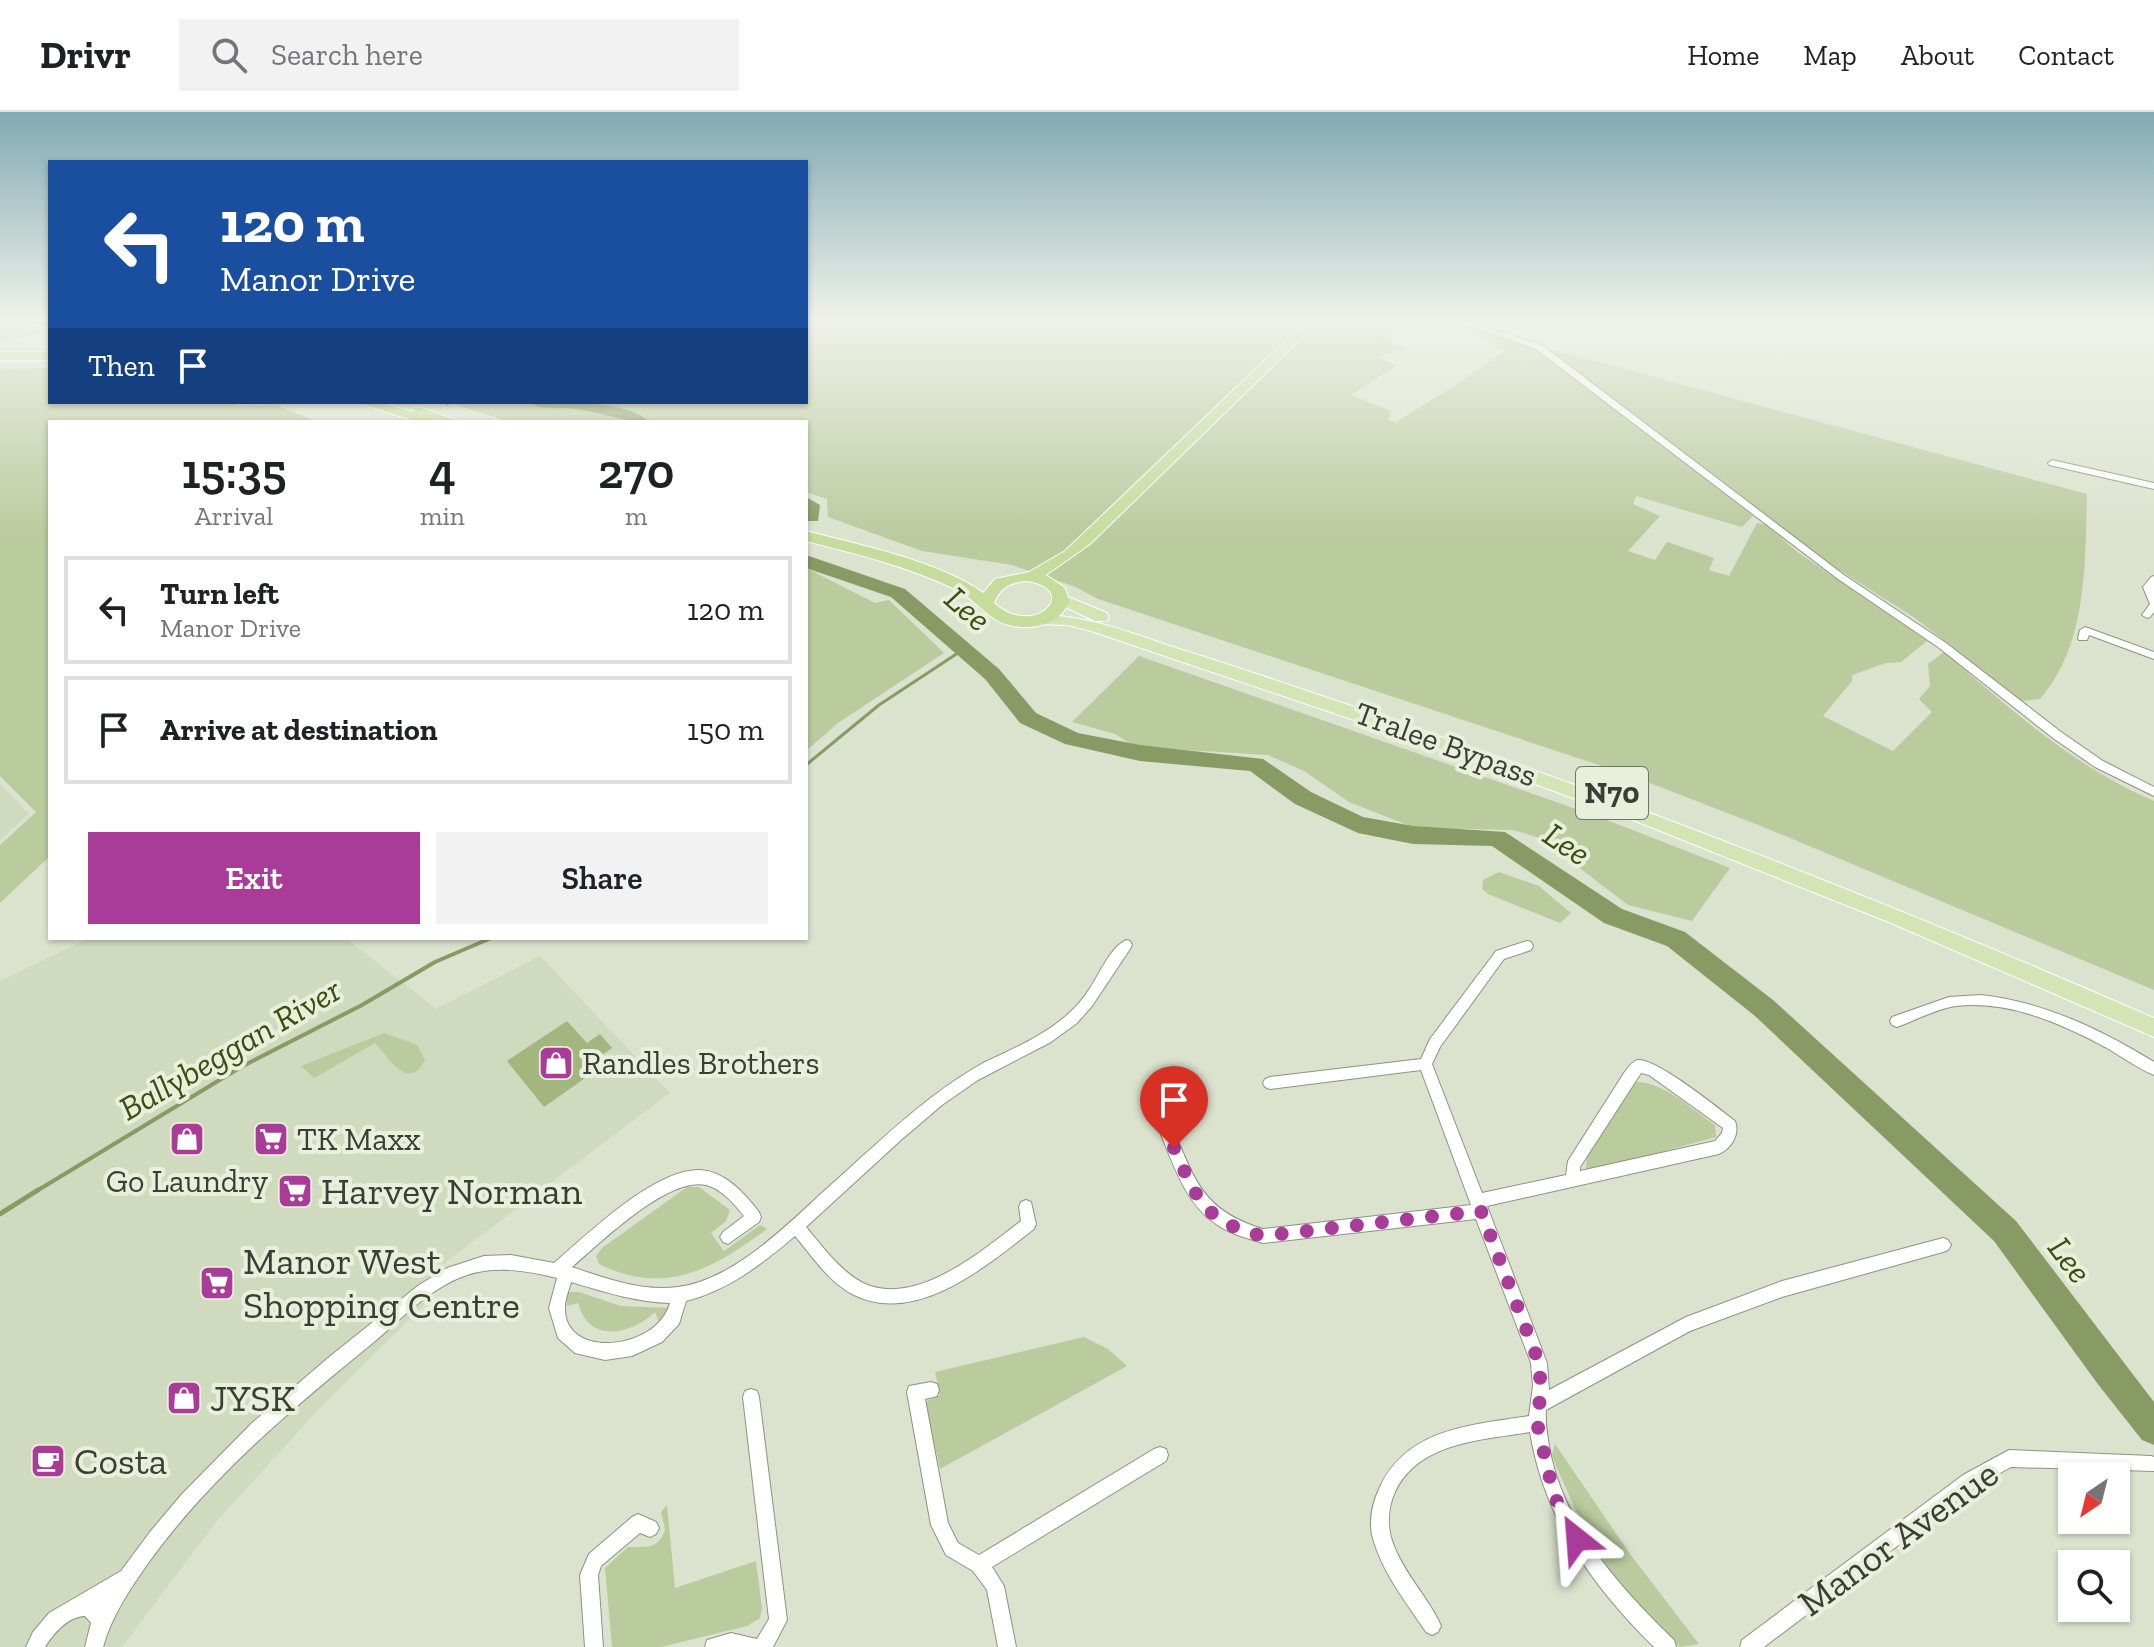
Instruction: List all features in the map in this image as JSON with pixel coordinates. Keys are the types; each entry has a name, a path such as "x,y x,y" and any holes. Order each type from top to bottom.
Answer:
{"highway":[{"path":"812,534 984,580 1032,577 1085,541 1239,393"},
{"path":"371,404 424,420"},
{"path":"395,404 447,420"},
{"path":"812,534 940,577 987,602 997,615 1007,620 1039,620 1055,611 1058,592 1085,541"},
{"path":"1032,577 1058,592"},
{"path":"987,602 992,589 1008,579"}],"main road":[{"name":"Tralee Bypass","path":"1058,592 1089,613 1338,695 1649,806 1846,884 2154,1013"},
{"name":"Tralee Bypass","path":"1039,620 1068,620 1096,627 1482,756 1834,892 2154,1028"}],"street":[{"path":"1599,393 1841,577 1942,645 2057,735 2099,764 2154,792"},
{"path":"2052,463 2154,486"},
{"path":"2147,615 2154,604 2148,587 2154,579"},
{"path":"2083,638 2085,630 2154,656"},
{"path":"94,1647 101,1622 124,1578 204,1481 255,1430 430,1286 484,1263 531,1264 606,1286 680,1295 701,1290 745,1269 960,1084 1052,1036 1074,1018 1090,1001 1108,966 1126,945"},
{"path":"1527,946 1500,955 1435,1043 1425,1064 1539,1363 1541,1390 1537,1414 1553,1491 1564,1520 1601,1577 1634,1616 1667,1647"},
{"path":"1897,1021 1956,1001 2003,1003 2059,1019 2154,1069"},
{"path":"1270,1083 1425,1064"},
{"path":"1163,1122 1197,1200 1221,1222 1263,1236 1480,1206 1719,1147 1729,1136 1730,1125 1653,1070 1638,1066 1573,1166 1573,1181"},
{"path":"680,1295 681,1304 674,1320 657,1336 635,1347 609,1353 592,1353 573,1345 563,1333 557,1318 562,1271 650,1196 684,1178 701,1177 717,1183 738,1197 754,1217 728,1237"},
{"path":"796,1226 828,1263 857,1289 879,1296 904,1295 946,1283 985,1257 1029,1224 1026,1207"},
{"path":"1432,1626 1382,1540 1379,1515 1389,1482 1407,1458 1439,1442 1537,1414 1686,1325 1782,1289 1943,1245"},
{"path":"931,1390 915,1392 940,1525 952,1549 979,1565 995,1586 1007,1647"},
{"path":"751,1397 778,1620 763,1647"},
{"path":"979,1565 1160,1455"},
{"name":"Manor Avenue","path":"1749,1647 1969,1481 2009,1458 2151,1464"},
{"path":"594,1647 589,1575 595,1560 638,1523 650,1528"},
{"path":"35,1647 48,1625 63,1613 80,1607 124,1578"},
{"path":"80,1607 95,1610 101,1622"},
{"path":"714,1647 731,1642 755,1647"}],"shaded area":[{"path":"0,393 48,393 48,404 276,405 313,420 48,420 48,858 0,903 0,845 36,812 0,776"},
{"path":"808,393 1355,393 1351,395 1391,411 1388,420 1396,422 1444,393 1594,393 1753,516 1742,527 1636,496 1633,504 1660,516 1628,551 1655,560 1667,542 1714,558 1709,570 1729,576 1757,523 1767,525 1796,551 1927,641 1901,662 1886,663 1852,675 1852,681 1823,716 1893,751 1932,712 1919,699 1930,686 1928,664 1944,652 2043,735 2097,771 2154,801 2154,990 1761,826 1629,775 1098,599 1076,587 1012,565 922,551 828,517 827,499 808,493 808,420 505,420 453,404 808,404"},
{"path":"1605,393 1712,393 2087,494 2084,574 2075,628 2056,677 2040,699 2022,701 1915,618 1817,556"},
{"path":"808,569 875,603 889,600 944,653 838,723 808,749"},
{"path":"1139,656 1599,817 1730,868 1692,921 1628,905 1540,838 1513,830 1415,828 1349,802 1304,771 1268,755 1136,747 1115,734 1072,722"},
{"path":"0,784 29,814 0,840"},
{"path":"1499,872 1539,886 1571,913 1560,923 1488,894 1482,889 1483,880"},
{"name":"Manor West Shopping Centre","path":"85,940 349,940 436,1009 540,956 670,1093 439,1267 430,1299 317,1411 217,1521 122,1647 0,1647 0,981"},
{"path":"384,1033 417,1045 425,1060 418,1070 405,1073 398,1069 375,1043 314,1078 301,1066"},
{"path":"1635,1082 1656,1086 1677,1098 1715,1125 1716,1137 1599,1169 1586,1168 1587,1154"},
{"path":"687,1187 699,1187 730,1210 726,1221 711,1233 724,1251 760,1225 767,1229 728,1256 688,1274 646,1278 623,1274 599,1264 596,1256 602,1248"},
{"path":"567,1292 579,1292 621,1306 671,1308 659,1322 655,1312 634,1326 612,1332 591,1325 578,1303 567,1306"},
{"path":"1084,1337 1108,1349 1127,1366 940,1469 925,1405 940,1395 935,1372"},
{"path":"1555,1444 1630,1554 1699,1644 1680,1647 1672,1641 1612,1576 1587,1535 1556,1466 1552,1455"},
{"path":"667,1505 675,1588 756,1561 762,1608 760,1618 747,1626 661,1647 612,1647 605,1568 628,1547 651,1546 659,1541 665,1529 661,1512"}],"building":[{"name":"Randles Brothers","path":"567,1021 587,1043 600,1034 612,1048 599,1057 605,1064 544,1107 507,1061"}],"waterway":[{"name":"Lee","path":"578,404 638,420"},
{"name":"Lee","path":"808,503 812,517"},
{"name":"Lee","path":"808,562 898,593 992,674 1028,718 1073,739 1140,753 1255,764 1303,798 1358,825 1413,835 1497,838 1613,916 1676,939 1764,1008 2005,1231 2108,1372 2154,1428"},
{"name":"Ballybeggan River","path":"808,763 879,705 964,649"},
{"name":"Ballybeggan River","path":"35,1192 241,1067 362,1005 435,962 486,940"},
{"name":"Ballybeggan River","path":"0,1214 38,1190"}],"place":[{"name":"Randles Brothers","path":"556,1063"},
{"name":"Go Laundry","path":"187,1139"},
{"name":"TK Maxx","path":"271,1139"},
{"name":"Harvey Norman","path":"295,1191"},
{"name":"Manor West Shopping Centre","path":"217,1283"},
{"name":"JYSK","path":"184,1398"},
{"name":"Costa","path":"48,1461"}],"route":[{"path":"1174,1148 1197,1200 1221,1222 1263,1236 1481,1211 1539,1363 1541,1390 1537,1423 1553,1491 1564,1520 1577,1539"}]}
